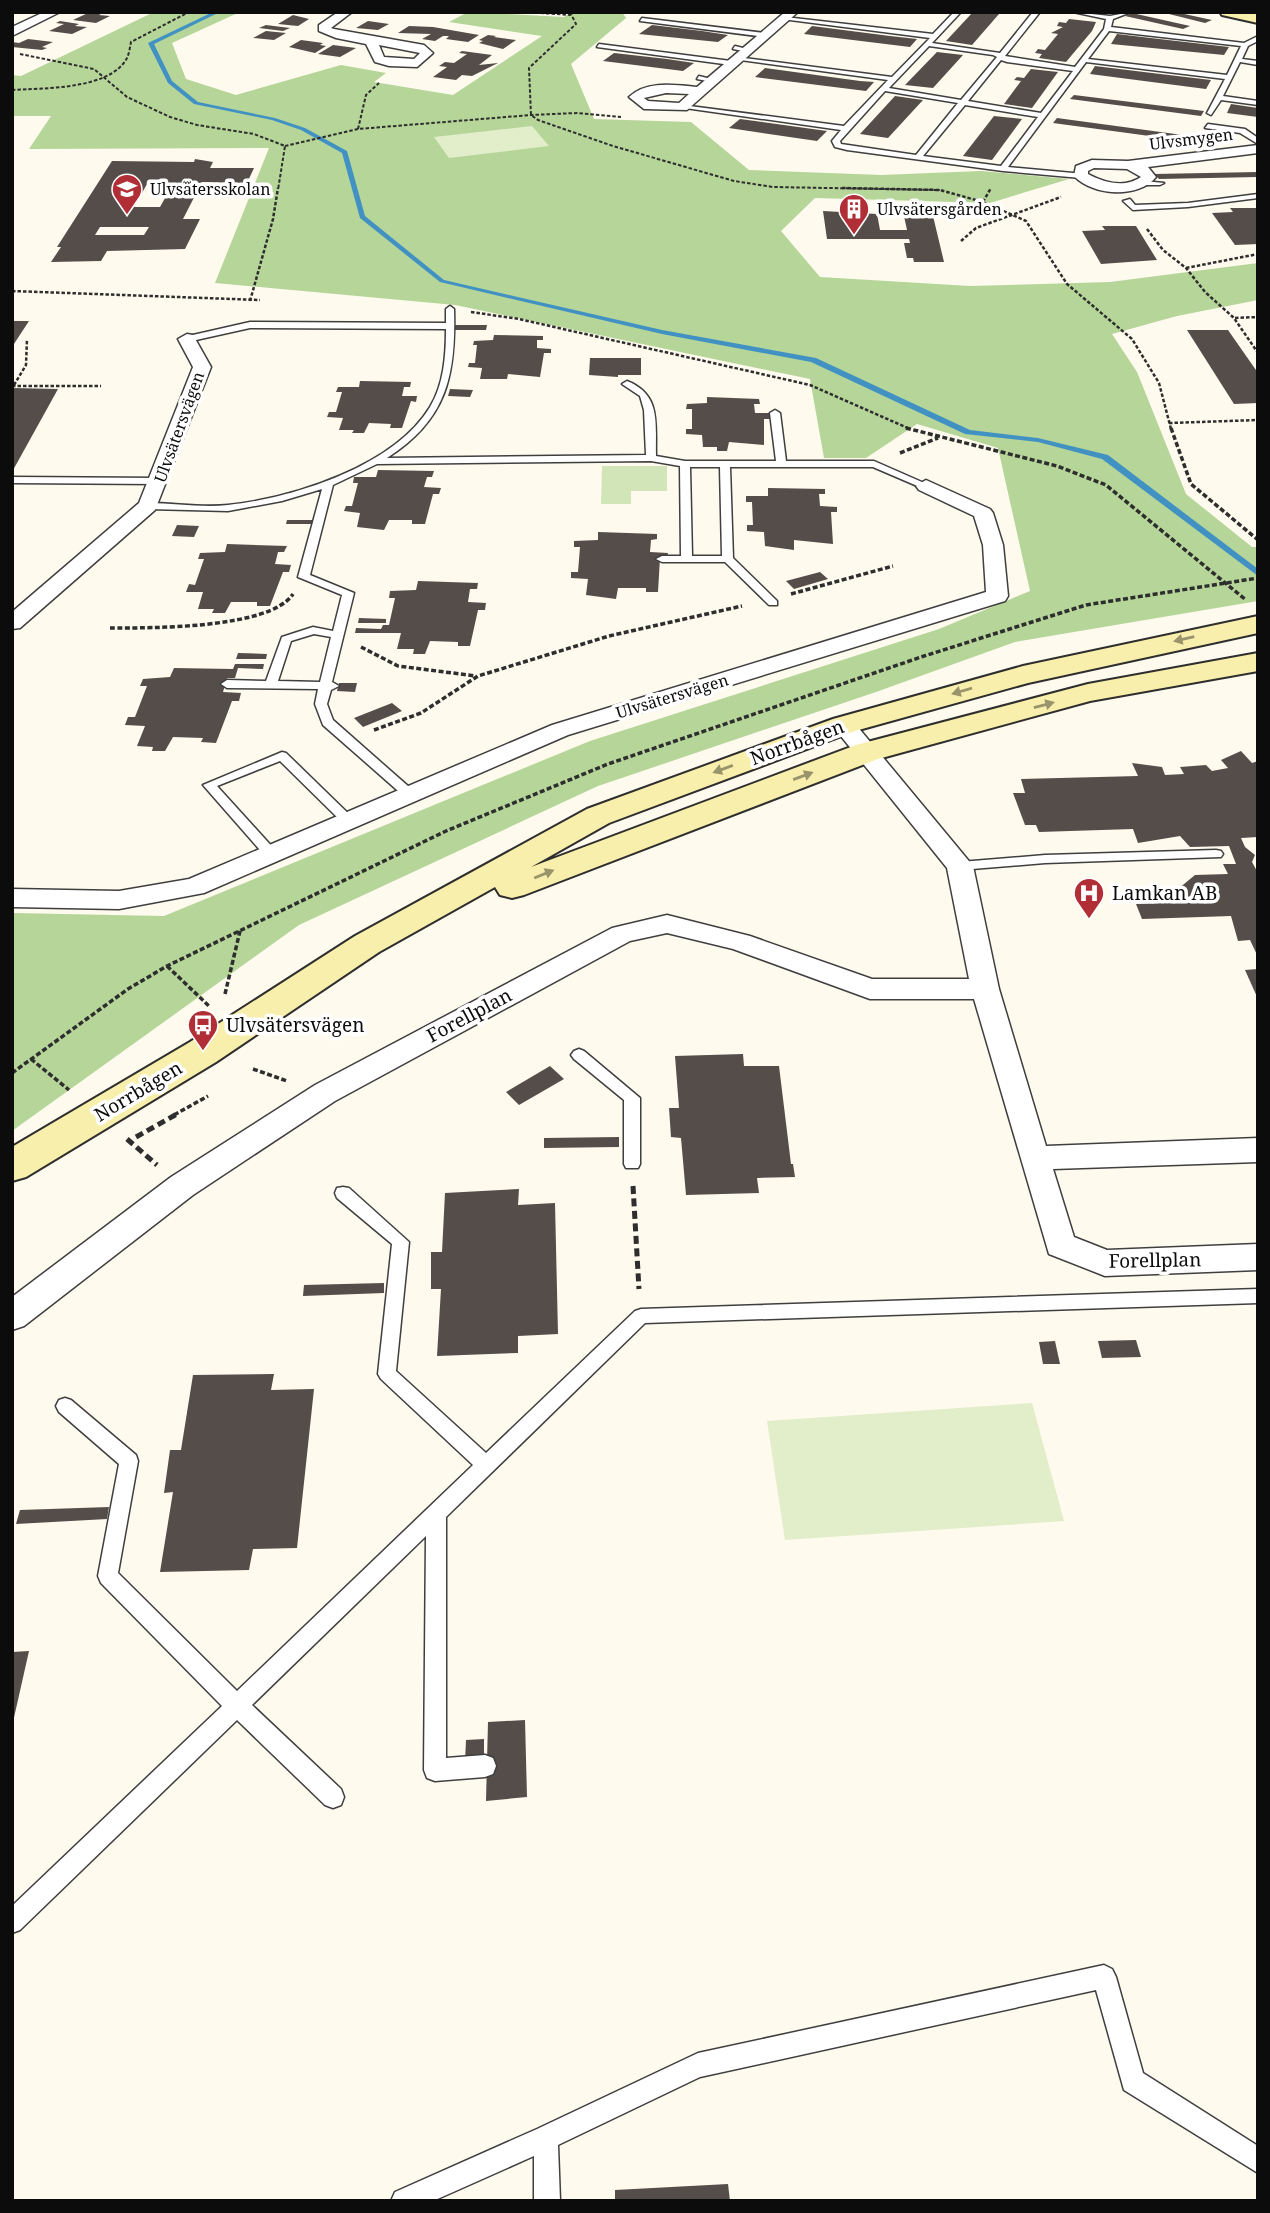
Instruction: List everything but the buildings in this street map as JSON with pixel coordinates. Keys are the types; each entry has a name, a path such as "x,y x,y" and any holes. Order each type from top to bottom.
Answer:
{"street":[{"path":"12,32 54,12"},
{"path":"346,12 323,28 326,32 424,49 427,53 424,58 409,64 379,59 371,40"},
{"path":"1227,12 1258,18"},
{"path":"705,85 649,90 636,97 644,105 682,107 737,55 788,15"},
{"name":"Ulvsmygen","path":"1081,176 1081,169 1092,164 1128,164 1254,148"},
{"name":"Ulvsmygen","path":"1128,164 1143,170 1149,177 1133,194"},
{"path":"1081,176 1133,194"},
{"name":"Ulvsätersvägen","path":"12,623 20,609 148,506 202,366 187,339"},
{"name":"Ulvsätersvägen","path":"12,898 118,901 195,887 560,730 997,596 993,545 984,513 926,486"},
{"name":"Norrbågen","path":"12,1166 203,1052 367,944 598,816 844,725 1023,675 1253,617"},
{"name":"Norrbågen","path":"367,944 680,821 867,752 1088,693 1258,662"},
{"name":"Forellplan","path":"844,725 960,866 985,989 1037,1158 1060,1245 1105,1263 1258,1257"},
{"name":"Forellplan","path":"12,1315 182,1186 325,1093 622,933 667,923 740,942 870,989 985,989"},
{"path":"1037,1158 1258,1150"}],"lane":[{"path":"958,12 846,128 836,141 838,145 1003,169 1081,176"},
{"path":"917,158 1037,12"},
{"path":"1076,12 1110,18 1128,12"},
{"path":"788,15 933,36"},
{"path":"1003,169 1107,29 1110,18"},
{"path":"642,20 765,35"},
{"path":"1107,29 1245,45"},
{"path":"1211,113 1245,45 1258,38"},
{"path":"926,44 995,53 1007,60 1076,69"},
{"path":"599,46 737,55 893,79"},
{"path":"1083,60 1228,77"},
{"path":"1237,60 1258,63"},
{"path":"884,89 962,101 975,106 1056,115"},
{"path":"1219,98 1258,103"},
{"path":"682,107 846,128"},
{"path":"1208,126 1242,131 1254,148"},
{"path":"1133,194 1160,183"},
{"path":"1133,194 1188,205 1258,196"},
{"path":"148,506 227,508 284,497 328,484 376,461 405,441 433,409 444,380 451,347 450,309"},
{"path":"187,339 250,326 451,326"},
{"path":"627,384 644,395 649,410 651,458"},
{"path":"775,413 781,463"},
{"path":"376,461 651,458 685,464 874,464 926,486"},
{"path":"685,464 687,559"},
{"path":"725,464 728,559 771,602"},
{"path":"12,480 48,485 89,476 159,481"},
{"path":"328,484 304,577 348,593 330,686 321,704 327,722 410,794"},
{"path":"662,559 728,559"},
{"path":"271,684 286,639 313,630 338,635"},
{"path":"226,684 330,686"},
{"path":"271,854 209,785 282,755 349,821"},
{"path":"960,866 1045,859 1216,854"},
{"path":"579,1055 632,1098 632,1164"},
{"path":"344,1193 401,1242 387,1374 486,1465"},
{"path":"12,1922 641,1315 1258,1296"},
{"path":"65,1406 129,1461 108,1576 236,1706 333,1797"},
{"path":"436,1513 435,1770 485,1766"},
{"path":"404,2201 546,2138 698,2065 1104,1977 1133,2081 1258,2161"},
{"path":"546,2138 547,2201"}],"path":[{"path":"12,90 102,80 122,69 131,56 131,42 189,12"},
{"path":"371,12 438,12"},
{"path":"524,12 570,14 576,24 530,68 531,115"},
{"path":"12,53 94,69 102,80 163,115 196,124 269,136 285,146 358,129 577,113 650,117 668,115 682,107"},
{"path":"358,129 366,95 372,87 409,64"},
{"path":"531,115 538,120 613,146 734,181 773,187 940,190 1013,214 1026,221 1067,284 1132,339 1159,383 1169,423 1191,484 1258,540"},
{"path":"251,299 274,219 285,146"},
{"path":"961,241 976,228 1098,184"},
{"path":"1133,194 1163,250 1186,268 1205,292 1234,318 1258,353"},
{"path":"1186,268 1258,254"},
{"path":"12,291 263,300"},
{"path":"450,309 519,319 810,385 912,430 1057,466 1106,485 1224,581 1253,617"},
{"path":"1234,318 1258,317"},
{"path":"13,386 26,365 27,339"},
{"path":"13,386 101,386"},
{"path":"1169,423 1258,420"},
{"path":"895,456 939,438"},
{"path":"347,740 421,713 478,676 609,636 771,602 893,566"},
{"path":"110,628 190,629 237,620 290,601 304,577"},
{"path":"1241,580 1258,578"},
{"path":"338,635 398,666 478,676"},
{"path":"223,1005 240,930"},
{"path":"167,966 211,1009"},
{"path":"129,1141 208,1096"},
{"path":"632,1164 641,1315"}],"green space":[{"path":"154,12 240,12 172,43 186,79 236,95 341,65 386,73 374,82 453,95 542,36 449,22 468,12 564,17 572,12 622,12 626,18 571,64 594,119 691,122 749,170 881,175 981,171 1069,179 990,203 815,198 781,231 820,277 970,286 1110,282 1258,263 1258,300 1177,316 1112,334 1137,372 1186,494 1252,547 1258,547 1258,601 1015,642 598,786 299,925 12,1131 12,913 164,916 590,741 939,629 1030,591 998,448 917,424 866,458 824,458 810,379 455,305 215,283 269,148 29,149 51,116 12,116 12,75 21,76"},
{"path":"532,126 549,146 449,158 434,137"},
{"path":"602,466 667,466 667,491 631,491 631,504 601,504"},
{"path":"1032,1403 1064,1521 785,1540 767,1421"}],"waterway":[{"path":"218,12 151,43 170,82 196,103 273,119 303,129 345,152 362,217 442,281 662,332 813,360 968,432 1038,440 1105,457 1258,573"}],"place":[{"name":"Ulvsätersskolan","path":"127,216"},
{"name":"Ulvsätersgården","path":"854,236"},
{"name":"Lamkan AB","path":"1089,920"},
{"name":"Ulvsätersvägen","path":"203,1052"}]}
